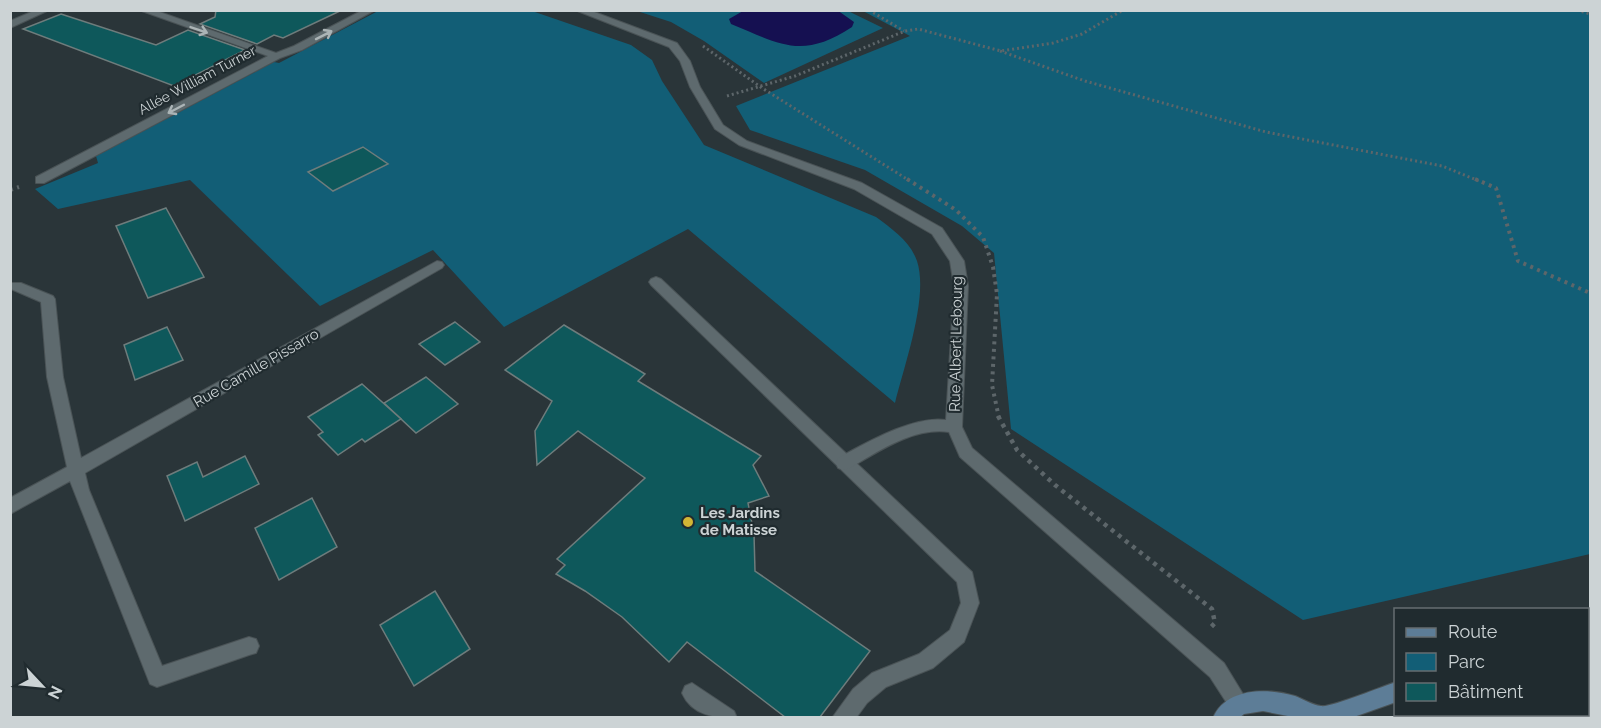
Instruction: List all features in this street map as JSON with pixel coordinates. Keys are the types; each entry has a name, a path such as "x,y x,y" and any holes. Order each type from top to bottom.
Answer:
{"street":[{"path":"10,25 45,10"},
{"name":"Allée William Turner","path":"144,10 276,56"},
{"path":"276,56 298,48 371,10"},
{"name":"Rue Albert Lebourg","path":"579,10 673,45 685,61 703,101 719,127 743,143 858,186 936,231 957,261 961,286 954,427 966,452 1217,670 1239,704"},
{"name":"Allée William Turner","path":"40,180 276,56"},
{"name":"Rue Camille Pissarro","path":"10,507 437,265"},
{"path":"656,282 965,578 970,603 957,636 926,662 879,680 860,696 842,717"},
{"path":"16,286 48,299 55,377 80,490 157,677 249,646"},
{"path":"844,463 884,440 935,424 954,427"},
{"path":"1222,717 1239,704 1265,700 1284,703 1323,717 1394,692"},
{"path":"692,693 727,717"}],"path":[{"path":"869,10 905,31"},
{"path":"1000,51 1053,43 1082,34 1122,10"},
{"path":"1577,10 1590,14"},
{"path":"703,101 762,88 905,31 926,30 1000,51 1085,81 1266,132 1442,166 1485,183 1496,188 1518,261 1590,293"}],"green space":[{"path":"378,11 532,11 631,45 652,60 662,81 704,145 876,217 888,226 910,247 917,261 920,276 918,312 895,403 688,229 504,327 433,250 320,306 190,180 58,209 35,189 98,163 96,156 274,62 279,63"},
{"path":"637,11 848,11 883,28 764,83 704,41 671,22"},
{"path":"863,11 1590,11 1590,554 1303,620 1011,429 994,253 962,226 865,170 750,130 736,106 910,36"}],"shaded area":[{"path":"837,10 854,22 852,27 834,37 805,46 764,38 731,24 729,19 743,11"}],"building":[{"path":"216,10 342,10 283,38 274,35 257,44 200,24 215,17"},
{"path":"61,14 156,45 188,30 245,50 174,86 23,29"},
{"path":"363,147 388,164 333,191 308,172"},
{"path":"166,208 204,277 148,298 116,226"},
{"path":"455,322 480,342 445,365 419,344"},
{"name":"Les Jardins de Matisse","path":"564,325 645,374 638,381 761,456 753,465 769,496 748,503 754,534 755,571 870,651 820,717 785,717 687,642 669,662 622,617 556,574 565,565 557,559 645,478 578,431 537,465 535,431 552,401 505,370"},
{"path":"167,327 183,360 135,380 124,345"},
{"path":"426,377 458,404 416,433 384,403"},
{"path":"362,384 401,419 365,442 362,439 338,455 318,435 323,432 308,417"},
{"path":"245,456 259,484 185,521 167,476 197,462 203,477"},
{"path":"312,498 337,547 279,580 255,528"},
{"path":"435,591 470,649 414,686 380,625"}],"place":[{"name":"Les Jardins de Matisse","path":"688,522"}]}
